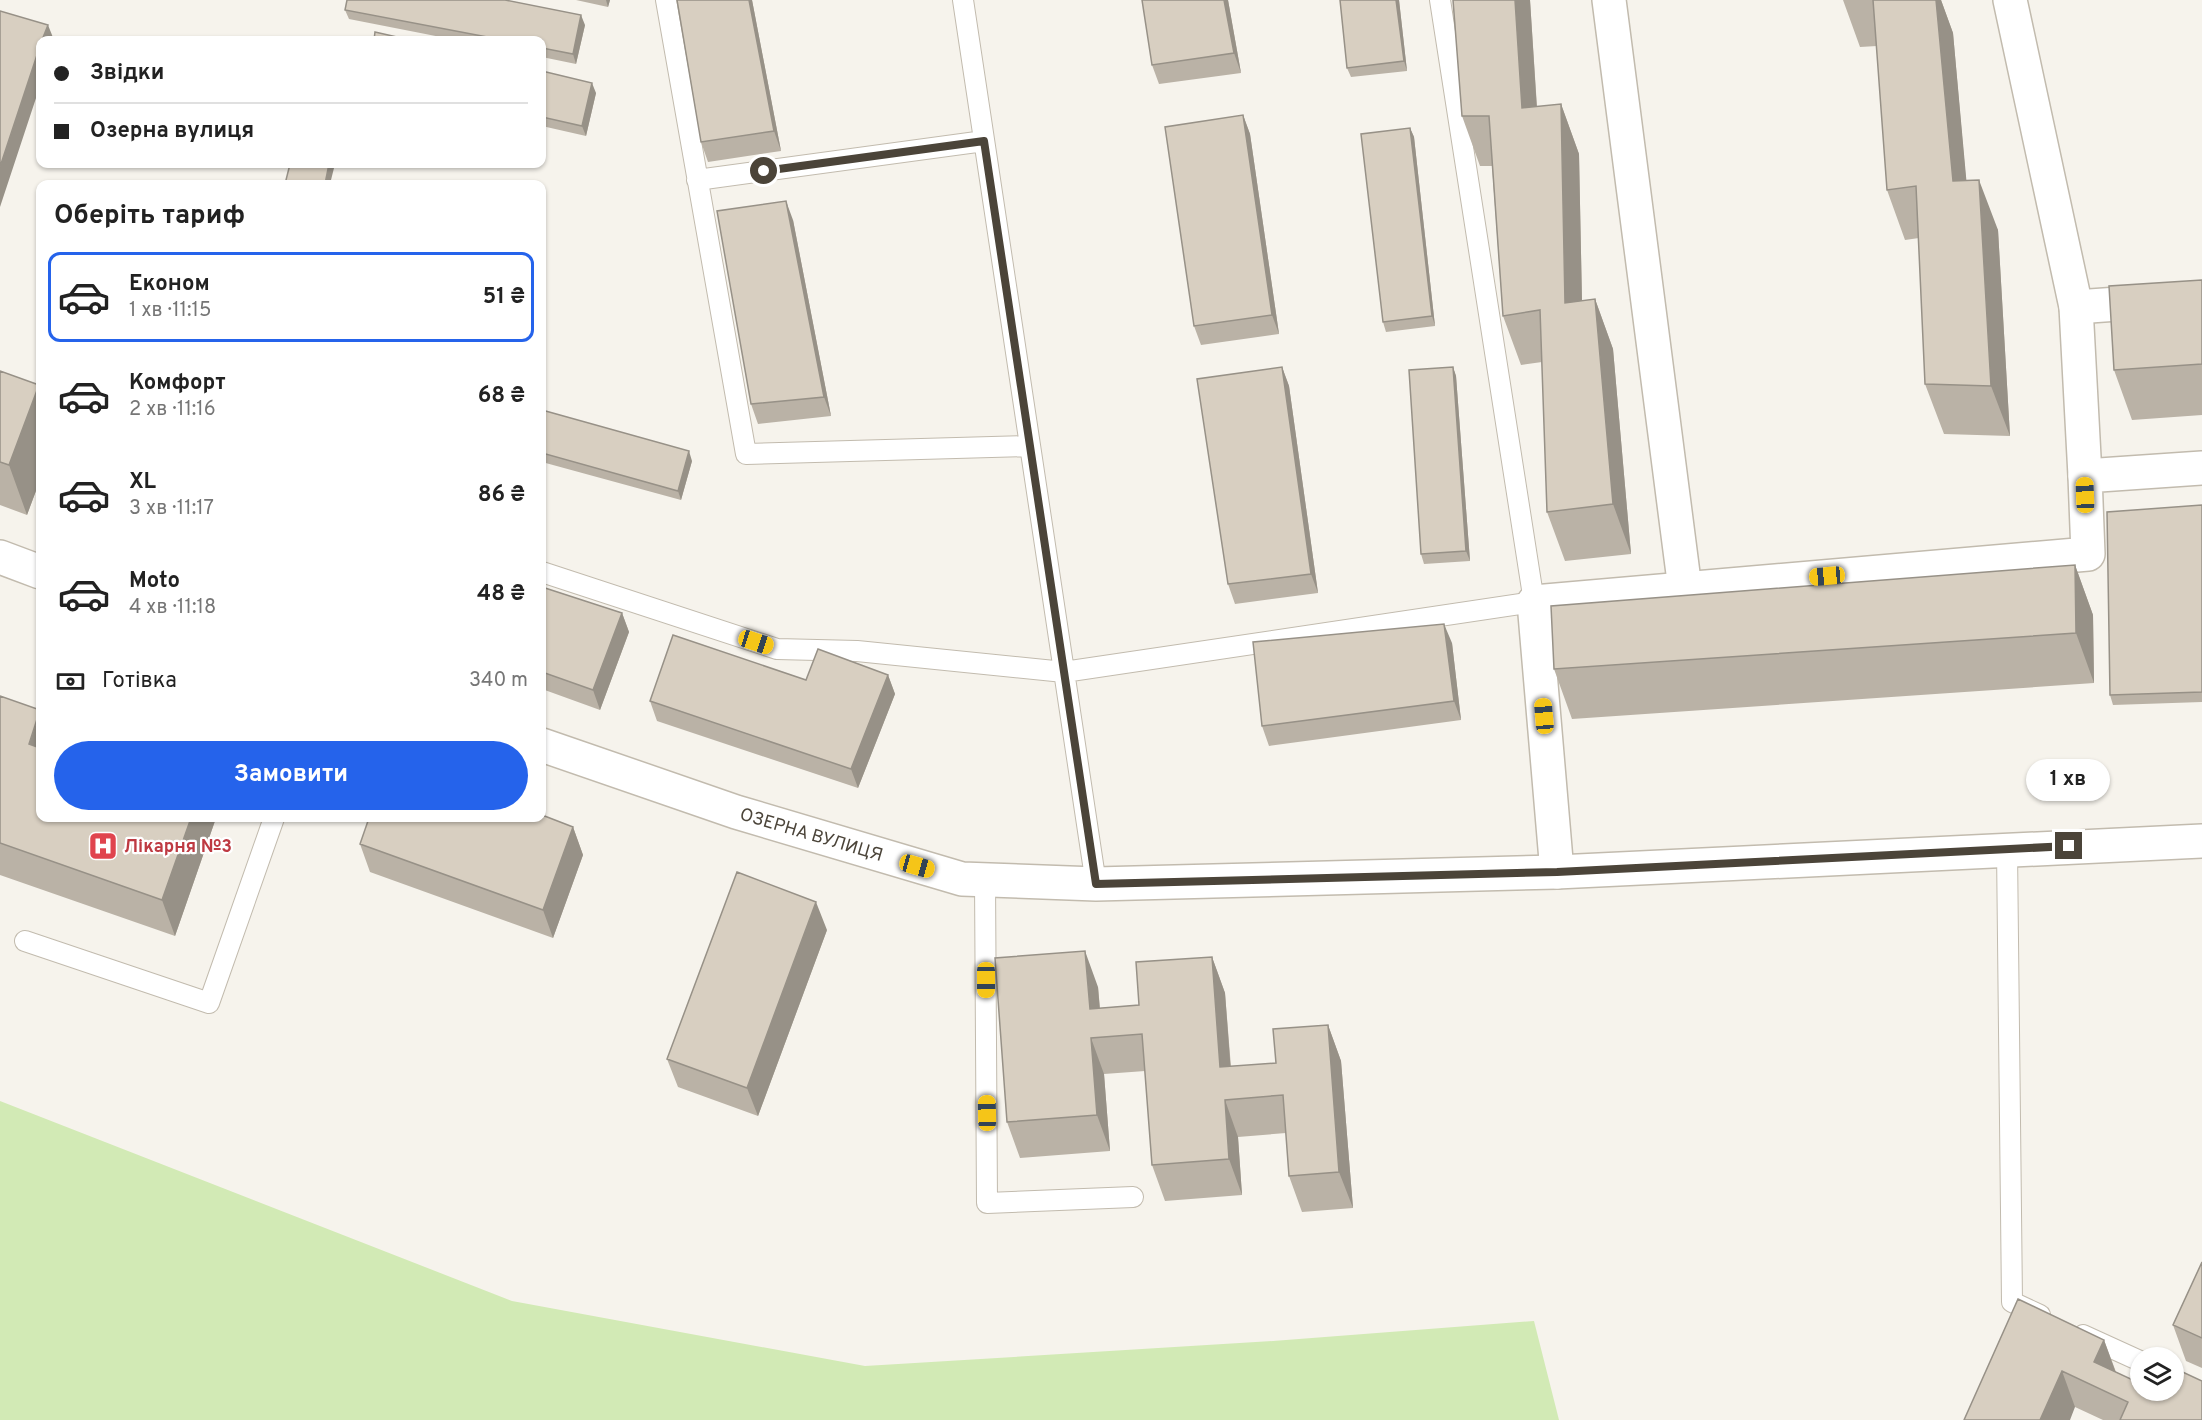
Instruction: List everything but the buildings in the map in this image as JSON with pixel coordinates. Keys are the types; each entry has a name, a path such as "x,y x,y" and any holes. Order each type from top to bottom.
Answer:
{"street":[{"path":"1609,0 1685,589"},
{"path":"1557,872 1534,602 2088,554 2076,307 2010,0"},
{"path":"2076,307 2202,298"},
{"path":"2085,476 2202,468"},
{"path":"0,557 36,570"},
{"name":"ОЗЕРНА ВУЛИЦЯ","path":"546,746 736,812 962,879 1096,884 1557,872 2202,841"}],"lane":[{"path":"666,0 746,454 1030,446"},
{"path":"963,0 1096,884"},
{"path":"546,573 777,649 857,651 1064,672 1534,602 1440,0"},
{"path":"697,180 984,141"},
{"path":"25,941 209,1003 273,822"},
{"path":"2007,849 2012,1302 2130,1356"},
{"path":"985,880 987,1203 1132,1197"}],"green space":[{"path":"0,1101 512,1301 865,1366 1273,1341 1534,1321 1559,1420 0,1420"}],"place":[{"name":"Лікарня №3","path":"103,846"}],"route":[{"path":"764,171 984,141 1096,884 1557,872 2069,846"}]}
